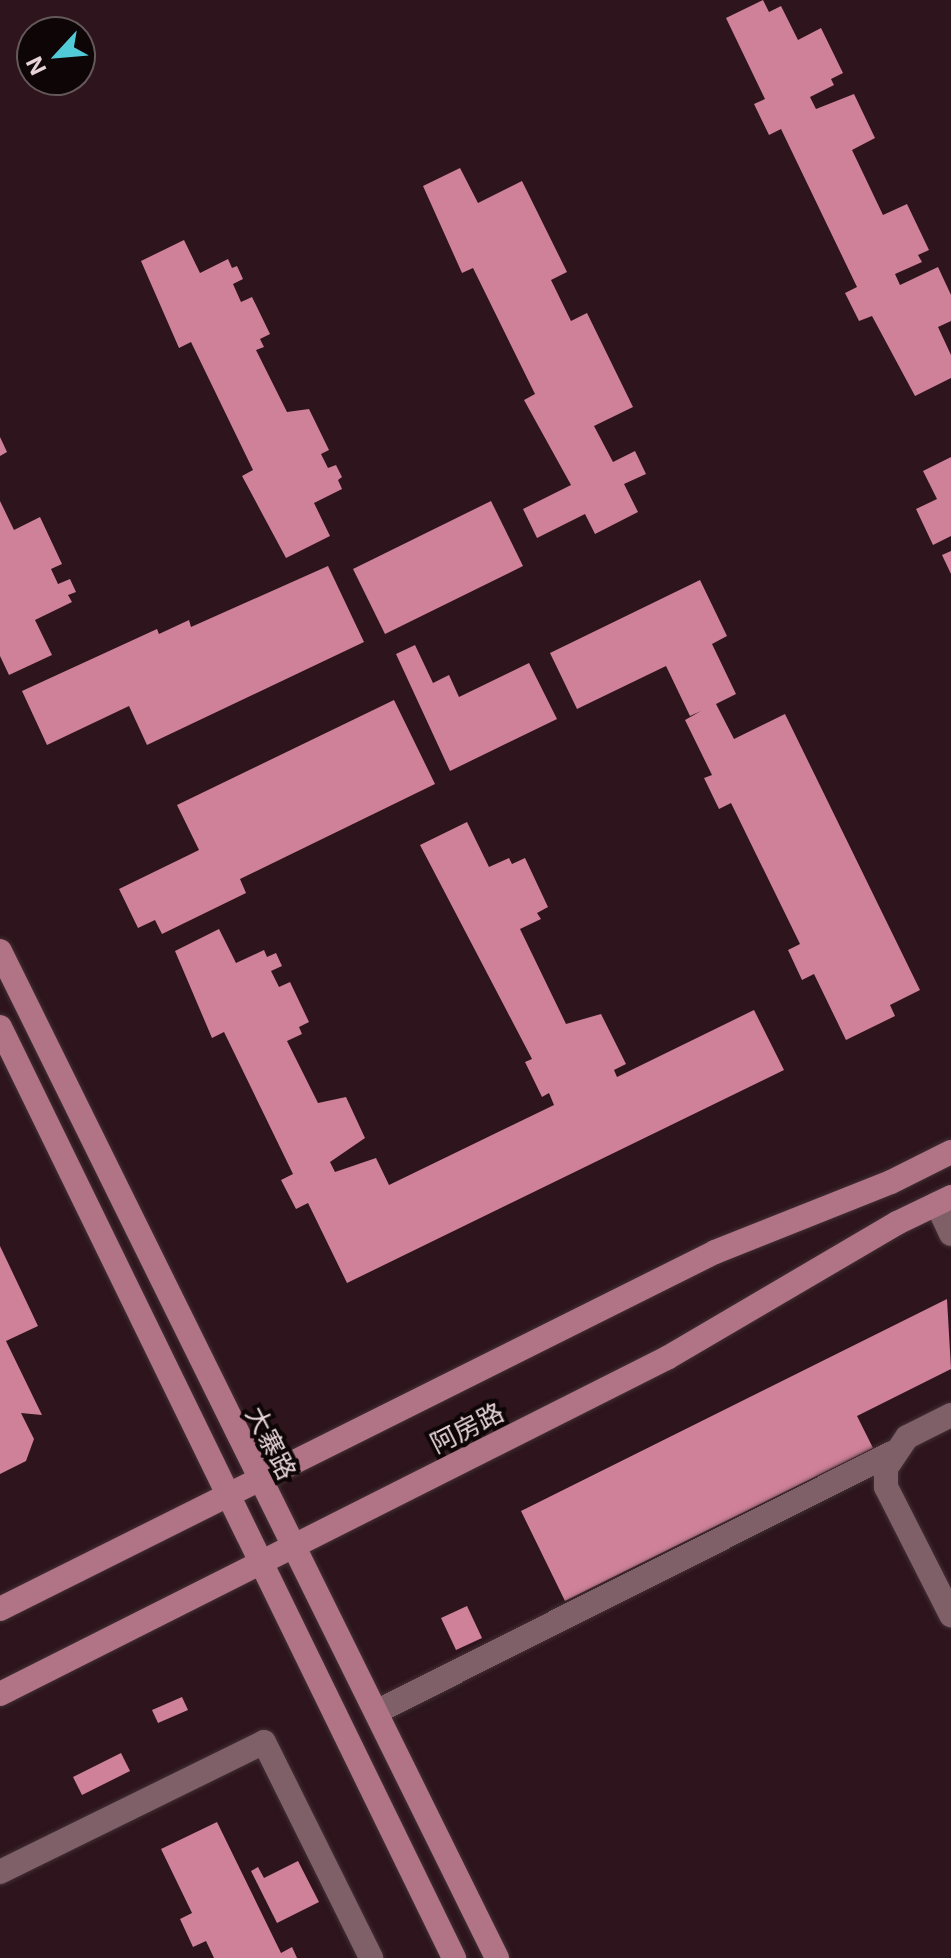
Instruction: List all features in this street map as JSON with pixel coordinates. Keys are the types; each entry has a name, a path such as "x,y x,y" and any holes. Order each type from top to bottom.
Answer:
{"main road":[{"name":"大寨路","path":"0,951 257,1479 295,1547 497,1958"},
{"path":"0,1027 454,1958"},
{"name":"阿房路","path":"0,1609 715,1252 891,1182 951,1152"},
{"name":"阿房路","path":"0,1694 667,1358 944,1201"}],"street":[{"path":"944,1201 951,1234"},
{"path":"376,1712 892,1453 907,1437 951,1415"},
{"path":"892,1453 886,1487 951,1615"},
{"path":"0,1872 264,1742 371,1958"}],"building":[{"path":"763,0 769,12 781,6 798,40 821,28 843,73 831,79 834,85 810,97 816,109 854,94 875,138 852,150 883,215 907,204 929,250 918,255 922,262 895,274 900,285 938,267 951,295 951,321 938,327 951,355 951,378 915,396 872,316 859,321 845,293 857,287 781,129 769,135 754,104 765,99 726,18"},
{"path":"460,168 478,203 522,181 567,272 551,280 571,321 587,313 633,407 594,426 613,462 635,451 646,474 624,484 638,512 595,534 585,514 537,538 523,509 571,485 524,400 535,394 473,268 462,273 423,186"},
{"path":"184,240 200,273 228,259 232,268 237,266 243,279 233,284 241,302 252,297 270,334 260,339 264,347 256,350 287,412 309,409 329,450 321,454 328,468 336,465 342,477 338,480 342,489 314,503 330,536 286,558 242,476 253,470 191,342 179,348 141,261"},
{"path":"0,437 7,452 0,456"},
{"path":"951,457 951,536 933,545 916,509 937,499 923,471"},
{"path":"0,501 14,530 40,517 62,564 51,569 58,584 70,579 76,592 68,595 72,602 35,620 52,655 9,675 0,656"},
{"path":"491,501 523,566 385,634 353,569"},
{"path":"951,551 951,574 942,555"},
{"path":"328,566 364,642 147,745 129,706 47,745 22,691 157,629 159,634 189,620 191,627"},
{"path":"700,580 727,636 712,644 736,694 716,704 734,739 785,714 920,990 890,1005 895,1016 846,1040 814,974 802,980 788,950 800,944 731,803 719,809 704,778 712,775 685,720 701,711 690,716 666,666 577,709 550,653"},
{"path":"415,645 433,683 449,675 459,697 529,663 557,719 450,771 396,654"},
{"path":"394,700 435,784 240,879 246,893 162,934 155,920 138,928 119,889 199,850 177,805"},
{"path":"467,822 489,867 509,858 512,864 525,858 548,907 537,913 541,919 520,929 566,1024 601,1014 626,1064 614,1070 617,1077 754,1010 784,1070 347,1283 308,1203 296,1209 281,1180 293,1174 224,1032 212,1038 175,951 219,929 236,963 264,950 267,957 276,953 282,966 271,971 279,987 290,982 309,1022 299,1027 302,1034 287,1041 318,1103 346,1097 365,1138 330,1162 335,1172 376,1158 389,1185 554,1105 549,1093 542,1097 525,1062 532,1059 420,845"},
{"path":"0,1246 38,1326 6,1341 42,1415 21,1413 34,1439 26,1461 0,1474"},
{"path":"947,1299 951,1369 857,1416 873,1448 565,1601 521,1511"},
{"path":"467,1606 482,1638 456,1650 441,1618"},
{"path":"182,1697 188,1710 158,1723 152,1710"},
{"path":"121,1753 130,1771 82,1795 73,1777"},
{"path":"217,1822 281,1953 292,1947 297,1958 214,1958 206,1941 193,1947 180,1919 192,1913 161,1849"},
{"path":"298,1861 319,1902 277,1923 251,1871 258,1867 264,1878"}]}
